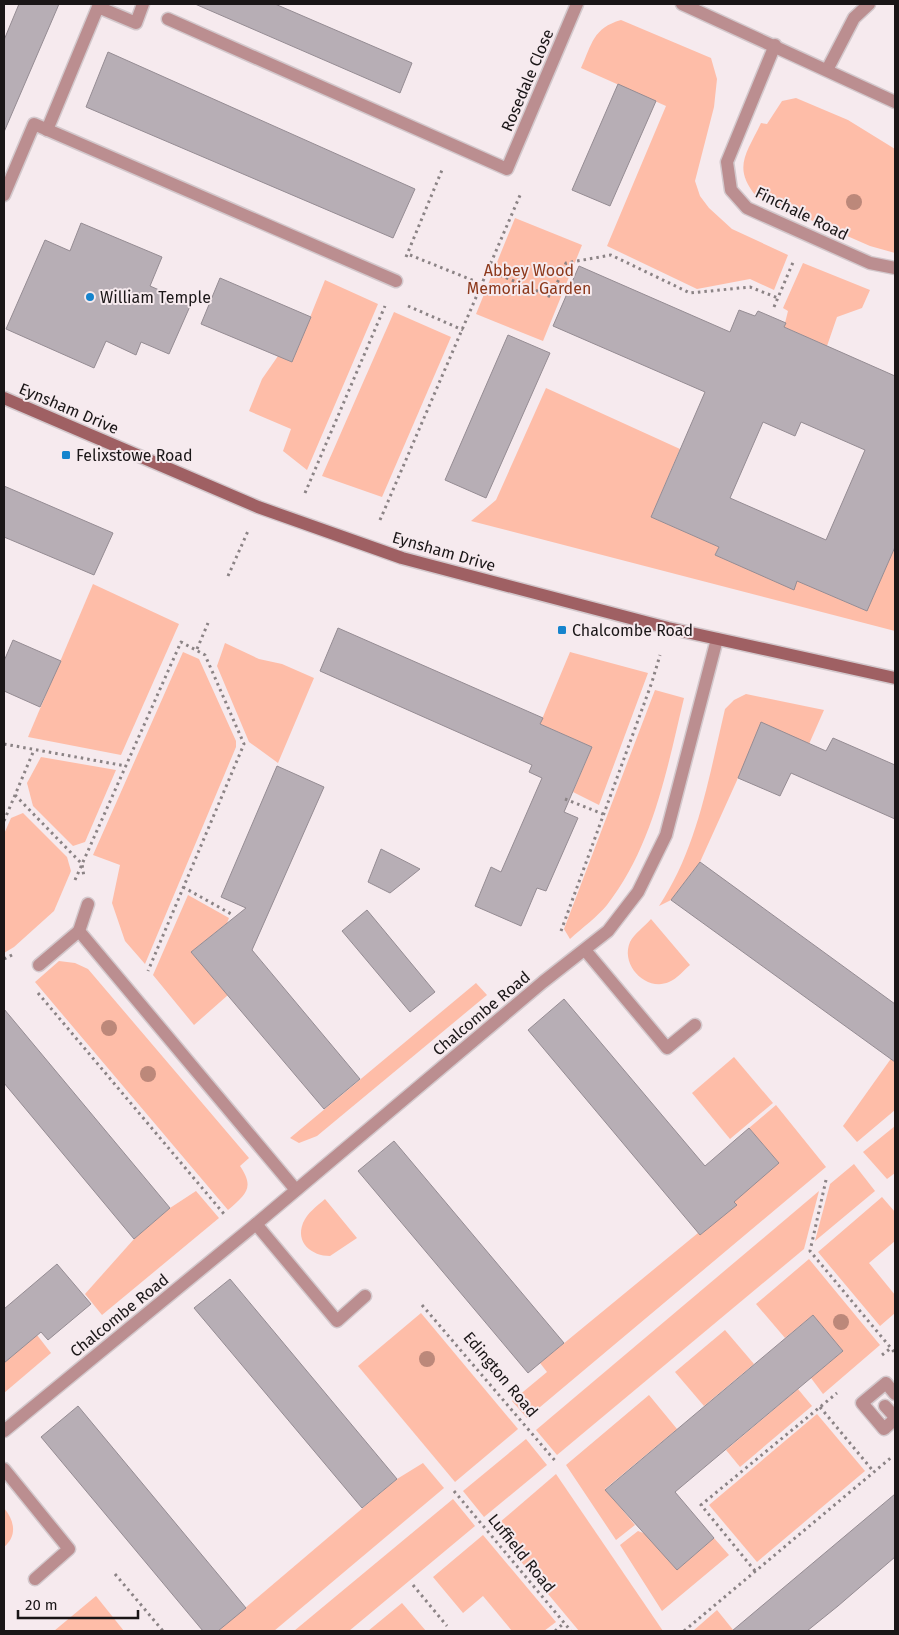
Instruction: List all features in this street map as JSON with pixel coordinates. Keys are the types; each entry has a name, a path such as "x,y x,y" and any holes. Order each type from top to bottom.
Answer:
{"street":[{"path":"47,130 98,7 136,23 143,4"},
{"name":"Rosedale Close","path":"507,169 577,4"},
{"path":"683,4 895,102"},
{"path":"827,70 854,18 869,4"},
{"path":"168,20 507,169"},
{"name":"Finchale Road","path":"775,45 727,162 731,190 747,208 870,263 895,268"},
{"path":"4,191 34,124 396,281"},
{"name":"Eynsham Drive","path":"4,398 258,507 402,558 668,628 895,678"},
{"name":"Chalcombe Road","path":"4,1431 256,1224 543,982 608,931 638,892 666,834 716,639"},
{"path":"39,965 79,931 88,904"},
{"path":"79,931 296,1190"},
{"path":"585,950 668,1048 695,1025"},
{"path":"256,1224 336,1321 365,1296"},
{"path":"885,1406 895,1418 884,1430 862,1403 886,1383 895,1394"},
{"path":"4,1469 69,1549 35,1579"}],"path":[{"path":"294,519 389,298 452,145"},
{"path":"369,546 528,178 507,169"},
{"path":"774,307 805,234"},
{"path":"407,254 482,284"},
{"path":"488,270 551,297 566,263 612,255 690,293 750,287 778,298"},
{"path":"389,298 462,330"},
{"path":"228,576 258,507"},
{"path":"197,649 208,623"},
{"path":"559,936 652,682 668,628"},
{"path":"71,889 181,642 197,649 205,655 244,744 136,999"},
{"path":"4,744 126,766"},
{"path":"4,821 34,750"},
{"path":"15,795 82,864 88,904"},
{"path":"566,799 603,814"},
{"path":"183,887 233,915"},
{"path":"4,959 9,958 16,952"},
{"path":"9,958 14,964"},
{"path":"37,992 242,1235"},
{"path":"826,1180 810,1250 895,1353"},
{"name":"Edington Road","path":"422,1305 557,1463"},
{"path":"877,1360 891,1348"},
{"path":"755,1571 700,1505 841,1389"},
{"path":"820,1407 874,1472"},
{"path":"684,1631 895,1454"},
{"name":"Luffield Road","path":"454,1491 571,1631"},
{"path":"115,1574 162,1631"},
{"path":"413,1585 447,1626"},
{"path":"555,1631 564,1623"}],"green space":[{"path":"621,20 711,58 717,79 714,107 695,181 700,196 709,208 732,229 788,255 774,290 750,279 697,289 607,246 666,106 581,68 591,44 599,32 612,23"},
{"path":"796,98 848,120 895,149 895,253 870,246 756,196 749,186 743,168 744,160 761,123 767,124 782,101"},
{"name":"Abbey Wood Memorial Garden","path":"515,218 582,245 543,341 476,314"},
{"path":"803,263 870,290 862,308 837,317 827,346 784,327 788,311 783,308"},
{"path":"325,280 378,304 307,470 283,451 291,429 249,411 262,379 278,356 292,362"},
{"path":"394,312 451,337 382,497 322,476"},
{"path":"546,388 680,449 651,517 719,547 715,555 793,589 797,581 867,611 895,547 895,631 471,521 496,500"},
{"path":"93,584 179,624 121,755 28,737"},
{"path":"225,643 259,659 282,664 314,678 278,763 249,742 217,666"},
{"path":"183,652 199,659 236,741 236,747 145,964 125,941 112,903 120,865 93,855"},
{"path":"570,652 648,673 599,805 573,792 592,747 540,724"},
{"path":"655,690 684,698 656,806 636,858 623,882 607,905 570,939 564,929"},
{"path":"746,694 824,710 809,744 738,778 700,862 671,900 659,906 684,860 693,835 701,810 725,709 734,700"},
{"path":"41,757 116,770 85,842 73,846 33,806 27,783"},
{"path":"23,813 67,857 71,871 54,911 14,947 4,953 4,834 11,818"},
{"path":"188,895 229,918 227,923 191,952 228,995 194,1025 153,975"},
{"path":"651,919 690,965 675,979 660,984 644,980 632,967 629,959 630,942"},
{"path":"59,961 75,963 88,969 249,1158 240,1166 245,1174 248,1185 244,1195 228,1210 35,982"},
{"path":"476,983 487,995 317,1136 299,1143 290,1138"},
{"path":"895,1053 895,1110 857,1142 843,1126"},
{"path":"734,1057 773,1103 730,1139 692,1093"},
{"path":"776,1105 826,1167 527,1418 512,1401 547,1372 540,1363 698,1233 700,1235 736,1205 733,1201 779,1163 749,1128"},
{"path":"895,1126 895,1173 887,1179 863,1152"},
{"path":"854,1164 875,1191 815,1241 830,1184"},
{"path":"196,1191 219,1218 102,1315 85,1294 134,1239 170,1208"},
{"path":"819,1191 804,1249 557,1455 536,1430"},
{"path":"882,1197 895,1212 895,1241 869,1263 895,1295 895,1313 880,1326 818,1252"},
{"path":"325,1199 357,1238 330,1256 311,1251 301,1237 301,1230 305,1219"},
{"path":"809,1259 880,1345 823,1394 811,1378 843,1351 813,1315 785,1338 756,1304"},
{"path":"421,1313 518,1429 455,1482 358,1366"},
{"path":"725,1330 754,1364 704,1406 675,1372"},
{"path":"37,1335 51,1353 4,1393 4,1363"},
{"path":"798,1389 812,1406 740,1467 726,1450"},
{"path":"649,1395 677,1429 605,1489 635,1525 616,1540 566,1465"},
{"path":"817,1414 865,1471 757,1562 709,1505"},
{"path":"526,1439 547,1465 484,1517 463,1491"},
{"path":"423,1463 444,1488 274,1631 218,1631 397,1479"},
{"path":"556,1474 663,1631 579,1631 493,1528"},
{"path":"453,1499 475,1526 349,1631 294,1631"},
{"path":"4,1508 12,1522 13,1533 4,1547"},
{"path":"638,1531 646,1534 677,1570 714,1538 729,1555 662,1611 620,1545"},
{"path":"483,1535 556,1622 544,1631 512,1631 483,1596 463,1613 433,1577"},
{"path":"96,1596 124,1631 54,1631"},
{"path":"402,1603 426,1631 368,1631"},
{"path":"717,1610 734,1631 693,1631"}],"building":[{"path":"19,4 59,4 4,132 4,40"},
{"path":"195,4 275,4 412,63 400,93"},
{"path":"108,52 415,189 393,238 86,107"},
{"path":"618,84 656,101 610,206 572,190"},
{"name":"William Temple","path":"81,223 162,257 150,286 191,304 169,354 141,342 136,355 106,341 94,368 6,329 45,240 70,251"},
{"path":"579,266 730,332 739,310 755,316 758,311 786,323 784,327 895,376 895,547 867,611 797,581 794,590 715,555 719,547 651,517 705,392 553,326","holes":["763,422 795,436 801,422 865,450 826,540 730,498"]},
{"path":"220,278 311,317 292,362 201,324"},
{"path":"508,335 550,353 486,498 445,480"},
{"path":"4,486 113,533 94,575 4,537"},
{"path":"338,628 543,718 540,724 592,747 564,812 578,818 546,891 537,888 521,926 475,906 491,867 501,872 542,778 529,772 532,765 320,671"},
{"path":"13,640 61,661 40,707 4,691 4,661"},
{"path":"761,722 826,751 833,738 895,765 895,819 791,773 780,796 738,778"},
{"path":"277,766 324,787 252,950 360,1079 324,1109 191,952 246,908 221,897"},
{"path":"381,849 420,869 390,893 368,882"},
{"path":"700,862 895,1004 895,1062 671,900"},
{"path":"367,910 435,992 410,1012 342,931"},
{"path":"564,999 705,1166 749,1128 779,1163 734,1202 737,1205 700,1235 528,1030"},
{"path":"4,1009 170,1208 134,1239 4,1083"},
{"path":"394,1141 564,1343 528,1373 358,1171"},
{"path":"57,1264 91,1304 48,1340 41,1332 4,1363 4,1309"},
{"path":"230,1279 397,1479 362,1508 194,1308"},
{"path":"813,1315 843,1351 675,1492 714,1538 677,1570 605,1490"},
{"path":"78,1406 246,1608 218,1631 203,1631 41,1437"},
{"path":"895,1494 895,1557 838,1606 807,1631 732,1631"}],"place":[{"name":"William Temple","path":"90,297"},
{"name":"Felixstowe Road","path":"66,455"},
{"name":"Chalcombe Road","path":"562,630"}]}
